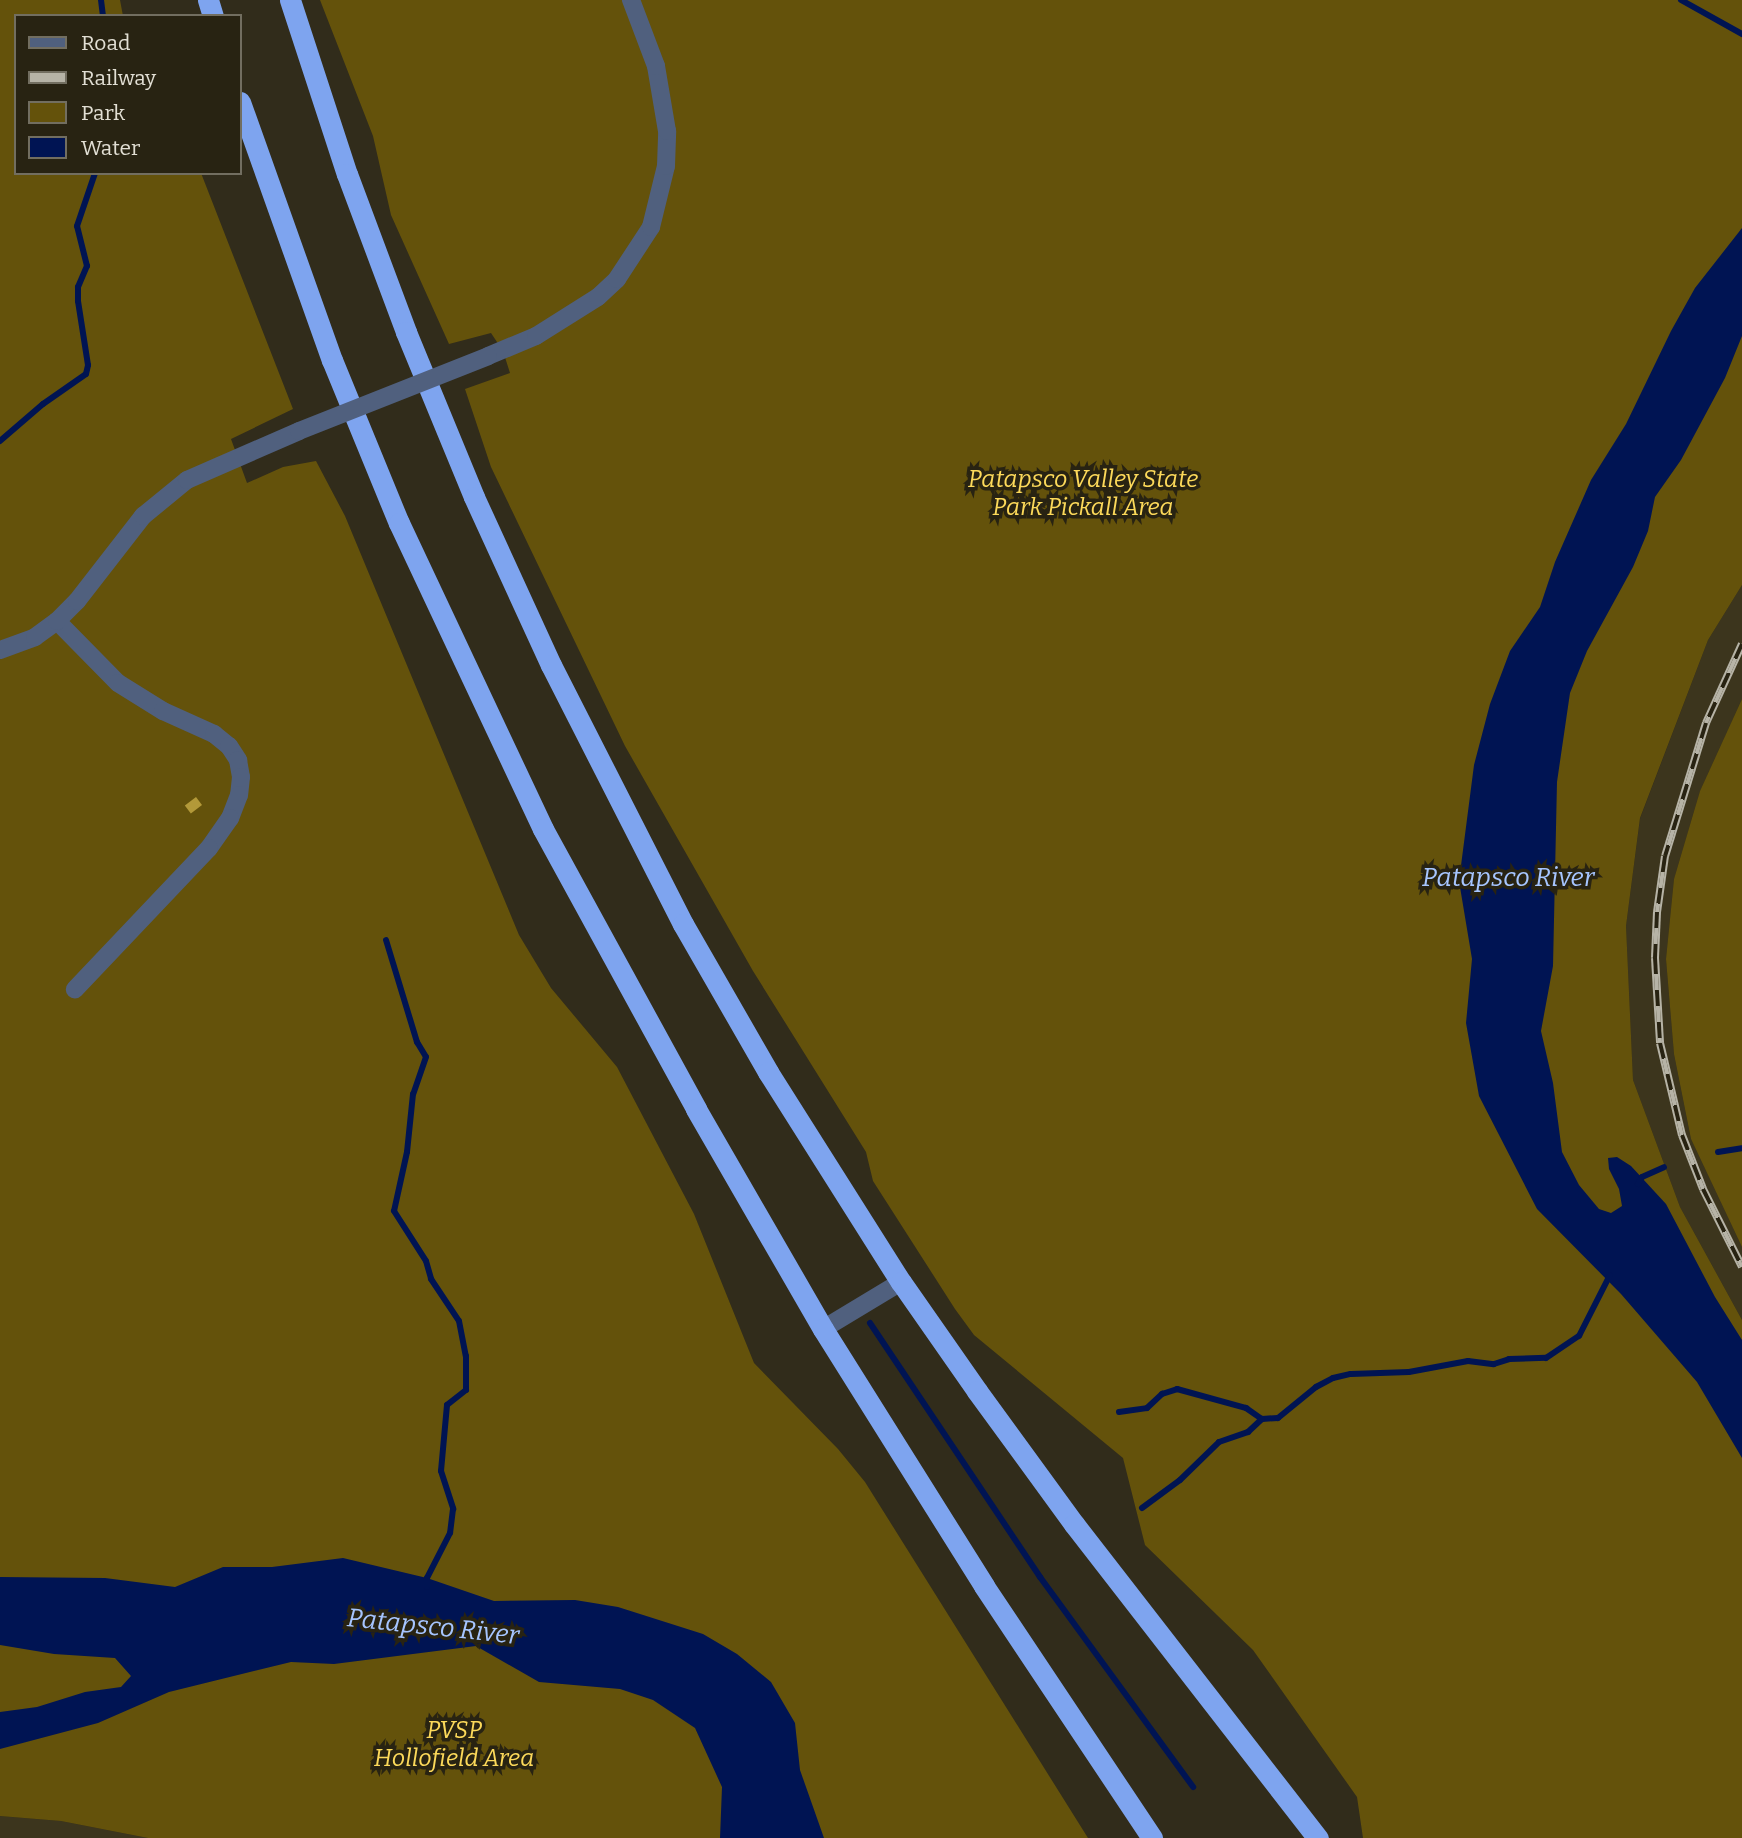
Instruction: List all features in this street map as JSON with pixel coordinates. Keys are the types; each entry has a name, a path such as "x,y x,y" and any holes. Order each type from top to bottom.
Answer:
{"highway":[{"path":"290,0 347,174 406,332 474,497 551,665 683,924 768,1072 901,1282 1074,1524 1318,1838"},
{"path":"242,108 332,360 399,523 543,829 823,1329 984,1586 1152,1838"}],"lane":[{"path":"0,650 35,637 57,621 77,601 123,538 162,498 187,480 220,463 536,336 598,297 617,279 651,227 666,166 667,131 656,66 631,0"},
{"path":"57,621 118,683 163,711 214,734 229,746 238,761 241,778 239,795 230,818 209,848 75,989"},
{"path":"823,1329 901,1282"}],"shaded area":[{"path":"1742,585 1742,699 1700,791 1674,879 1666,959 1674,1054 1691,1139 1742,1247 1742,1320 1680,1207 1633,1080 1626,926 1640,819 1708,640"},
{"path":"0,1816 61,1821 148,1838 0,1838"}],"green space":[{"name":"PVSP Hollofield Area","path":"0,0 120,0 123,14 14,14 14,175 202,175 293,409 231,439 247,483 283,467 316,461 345,516 519,935 551,988 617,1067 694,1214 754,1363 838,1449 865,1482 1088,1838 148,1838 61,1821 0,1816"},
{"name":"Patapsco Valley State Park Pickall Area","path":"320,0 1742,0 1742,585 1708,640 1640,818 1626,926 1633,1080 1680,1207 1742,1320 1742,1838 1363,1838 1357,1797 1253,1650 1145,1545 1123,1458 974,1335 955,1309 873,1181 866,1152 753,971 625,746 491,467 465,389 510,373 503,351 491,333 449,344 391,215 373,136"},
{"path":"1742,699 1742,1247 1691,1139 1674,1054 1666,959 1674,879 1700,791"}],"water":[{"name":"Patapsco River","path":"1742,228 1742,336 1725,378 1681,460 1655,497 1648,531 1633,567 1587,651 1570,693 1557,782 1553,966 1541,1031 1553,1083 1562,1152 1579,1185 1599,1209 1611,1213 1622,1206 1619,1189 1609,1169 1608,1158 1617,1157 1631,1166 1666,1204 1715,1297 1742,1340 1742,1458 1697,1382 1621,1294 1537,1209 1479,1096 1466,1023 1472,959 1459,881 1474,765 1490,704 1510,651 1540,607 1555,562 1591,480 1626,424 1671,331 1695,288"},
{"name":"Patapsco River","path":"343,1558 427,1578 494,1601 575,1600 618,1607 703,1634 737,1654 771,1682 795,1723 800,1770 824,1838 720,1838 722,1787 695,1728 653,1700 620,1689 539,1682 476,1646 334,1664 291,1662 169,1692 98,1723 0,1749 0,1712 37,1707 85,1692 121,1687 131,1676 115,1658 54,1654 0,1645 0,1577 105,1578 175,1587 223,1567 272,1567"}],"building":[{"path":"196,797 202,805 191,813 185,805"}],"waterway":[{"path":"101,0 103,14"},
{"path":"1681,0 1742,34"},
{"path":"0,441 43,404 86,374 88,365 78,287 87,266 77,226 94,175"},
{"path":"386,940 417,1042 426,1057 413,1094 407,1152 394,1211 426,1261 431,1279 459,1321 466,1356 466,1390 447,1405 441,1471 453,1509 450,1533 427,1578 427,1587"},
{"path":"1718,1152 1742,1148"},
{"path":"1638,1184 1642,1177 1664,1167"},
{"path":"1119,1412 1147,1408 1162,1394 1177,1389 1246,1408 1262,1419 1278,1418 1316,1387 1333,1378 1351,1374 1409,1372 1468,1361 1494,1364 1509,1359 1546,1358 1579,1336 1610,1275"},
{"path":"870,1323 1040,1577 1193,1787"},
{"path":"1142,1508 1180,1480 1219,1442 1248,1432 1262,1419"}],"railway":[{"path":"1742,644 1706,723 1665,856 1657,912 1655,958 1660,1043 1682,1135 1703,1189 1742,1267"}]}
